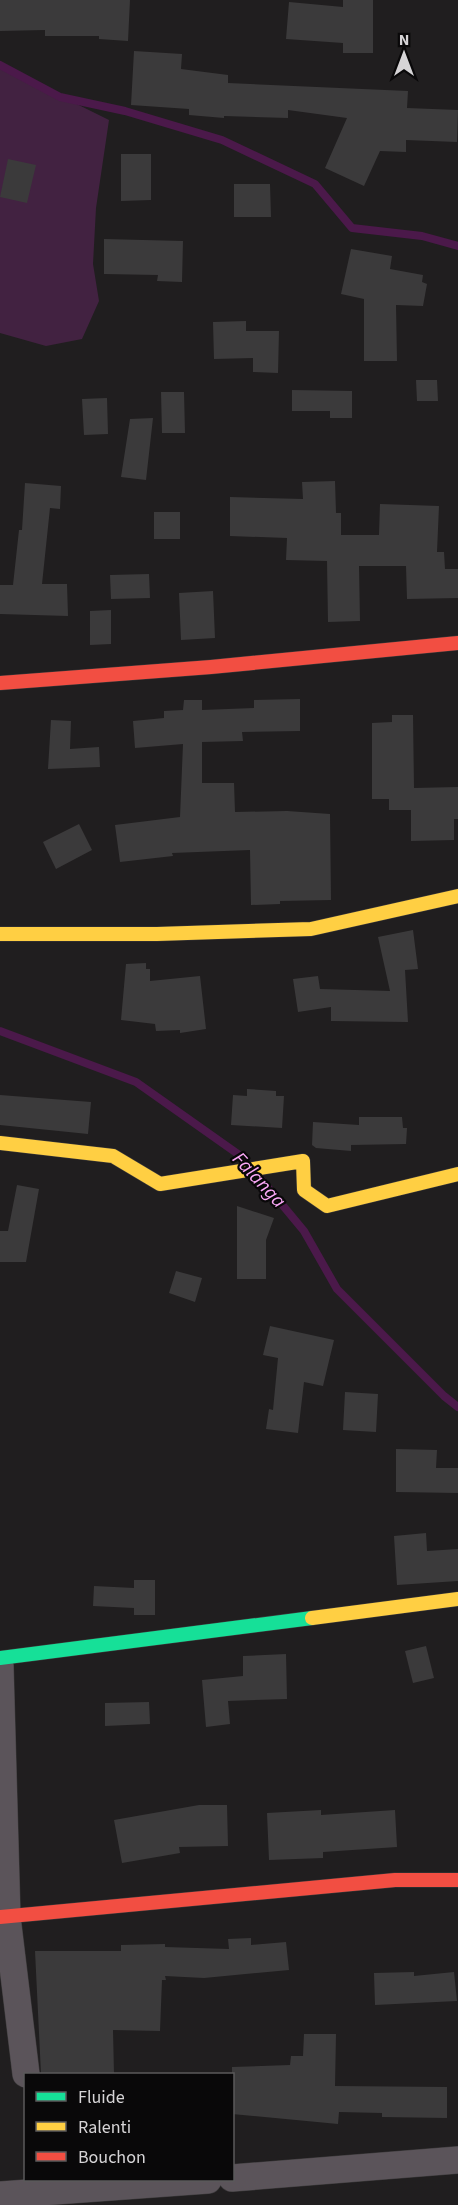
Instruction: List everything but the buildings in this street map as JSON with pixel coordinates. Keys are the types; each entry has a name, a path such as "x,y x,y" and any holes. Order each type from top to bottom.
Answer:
{"street":[{"path":"0,683 200,668 458,643"},
{"path":"0,934 157,934 311,929 458,896"},
{"path":"0,1143 113,1156 160,1184 270,1164 303,1161 304,1190 327,1206 458,1174"},
{"path":"0,1658 458,1599"},
{"path":"0,1666 4,1917 26,2073"},
{"path":"4,1917 395,1880 458,1880"},
{"path":"234,2178 458,2160"},
{"path":"0,2195 194,2181"}],"shaded area":[{"path":"0,66 109,120 96,208 93,264 99,301 82,339 46,346 0,333"}],"waterway":[{"path":"0,65 60,97 125,111 222,140 315,184 352,228 422,236 458,246"},
{"name":"Falanga","path":"0,1031 136,1082 245,1159"},
{"name":"Falanga","path":"260,1178 304,1231 337,1289 444,1396 458,1407"}],"traffic: fast":[{"path":"0,1658 312,1618"}],"traffic: slow":[{"path":"0,934 157,934 311,929 458,896"},
{"path":"0,1143 113,1156 160,1184 303,1161 304,1190 327,1206 458,1174"},
{"path":"312,1618 458,1599"}],"traffic: jam":[{"path":"0,683 211,667 458,643"},
{"path":"0,1917 395,1880 458,1880"}]}
